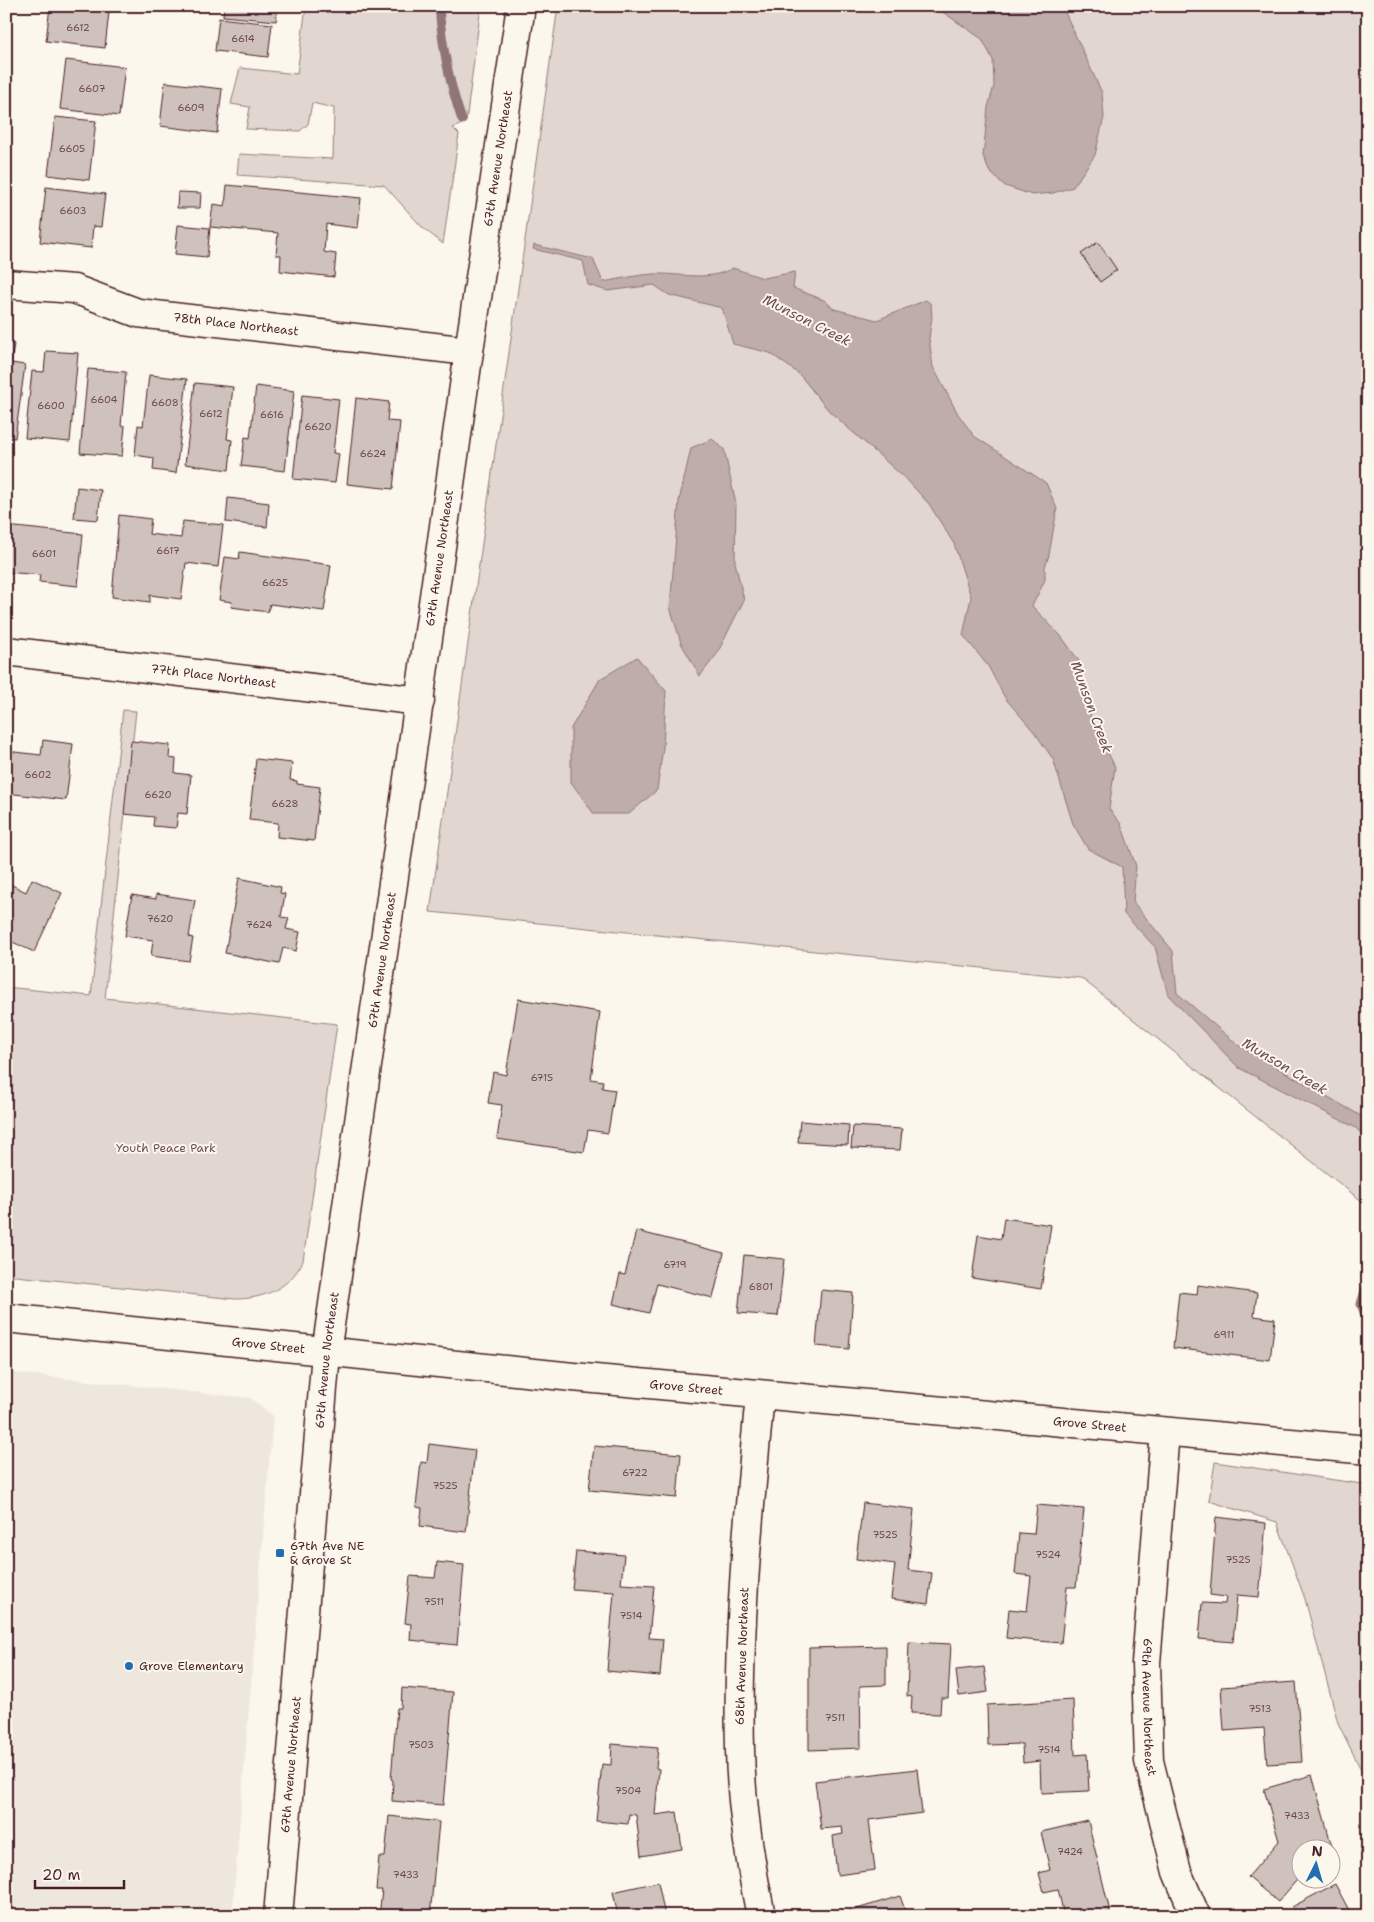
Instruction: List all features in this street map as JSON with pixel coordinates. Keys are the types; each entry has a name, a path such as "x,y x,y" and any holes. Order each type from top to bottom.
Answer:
{"street":[{"name":"67th Avenue Northeast","path":"278,1916 326,1353 521,6"},
{"name":"78th Place Northeast","path":"6,284 74,289 138,313 470,351"},
{"name":"77th Place Northeast","path":"6,651 420,701"},
{"name":"Grove Street","path":"6,1318 326,1353 1368,1450"},
{"name":"68th Avenue Northeast","path":"760,1394 743,1595 740,1752 749,1856 761,1916"},
{"name":"69th Avenue Northeast","path":"1164,1432 1146,1663 1149,1761 1177,1872 1196,1916"}],"shaded area":[{"name":"Grove Elementary","path":"6,1372 250,1398 273,1416 232,1916 6,1916"}],"green space":[{"path":"306,6 481,6 466,122 453,128 459,134 443,244 422,227 384,185 237,175 239,154 333,159 334,108 312,103 308,124 300,131 246,129 250,107 231,104 240,68 297,74"},
{"path":"558,6 1368,6 1368,1206 1081,978 430,912"},
{"name":"Youth Peace Park","path":"123,710 136,711 105,998 337,1024 303,1261 298,1270 283,1285 256,1297 235,1299 6,1275 6,987 91,996"},
{"path":"1215,1462 1368,1485 1368,1784 1338,1723 1305,1599 1277,1522 1209,1501"}],"water":[{"path":"934,6 1062,6 1102,93 1104,117 1095,155 1073,187 1053,193 1032,195 1005,186 989,171 983,156 988,107 994,86 993,60 982,39"},
{"path":"534,245 593,259 603,282 653,274 714,275 733,268 763,278 795,272 793,288 824,300 834,309 877,320 926,300 931,304 932,317 929,338 933,367 958,414 974,436 1046,483 1057,509 1045,567 1045,580 1032,606 1061,636 1079,661 1091,718 1115,767 1109,809 1121,824 1136,866 1133,902 1173,951 1177,993 1238,1045 1368,1120 1368,1141 1356,1128 1239,1068 1168,995 1155,947 1124,914 1122,867 1088,849 1073,824 1053,759 1035,733 1005,698 988,666 963,635 971,597 954,544 929,504 908,481 829,411 799,374 770,353 733,344 722,308 669,295 654,285 608,291 588,285 583,261 533,249"},
{"path":"712,439 724,449 736,504 735,562 744,600 717,654 700,676 681,643 670,607 679,501 691,448"},
{"path":"637,657 666,691 663,748 657,790 629,814 594,814 571,782 571,728 600,679"}],"building":[{"path":"50,6 109,12 105,48 46,41"},
{"path":"67,6 110,6 109,11"},
{"path":"224,6 278,6 276,21 223,16"},
{"path":"219,18 272,24 268,57 215,51"},
{"path":"66,60 125,67 119,116 60,109"},
{"path":"165,82 222,89 217,133 160,126"},
{"path":"55,117 96,121 89,180 48,175"},
{"path":"227,185 361,198 358,228 326,224 324,252 336,254 334,277 280,271 281,255 276,255 278,233 210,227 213,204 225,206"},
{"path":"46,187 105,194 101,227 93,226 91,248 40,242"},
{"path":"178,192 201,193 200,208 177,208"},
{"path":"178,225 210,228 207,257 175,254"},
{"path":"1098,242 1117,270 1100,282 1081,254"},
{"path":"6,343 14,344 11,363 25,365 15,438 6,437"},
{"path":"46,351 78,353 70,442 25,438 32,371 44,372"},
{"path":"88,369 126,372 121,426 125,426 122,456 80,453"},
{"path":"149,375 187,379 176,473 153,470 154,458 135,455 138,425 143,426"},
{"path":"195,383 233,387 227,439 232,440 229,470 185,464"},
{"path":"256,386 294,391 285,471 241,466 245,437 250,438"},
{"path":"302,395 339,399 333,453 339,454 335,483 293,479"},
{"path":"356,398 389,402 387,421 400,422 393,489 347,484"},
{"path":"77,487 101,490 98,520 74,518"},
{"path":"228,498 269,503 267,527 226,522"},
{"path":"119,515 151,519 149,534 181,538 183,521 223,525 218,567 186,563 181,599 150,595 150,602 112,597"},
{"path":"6,526 83,534 78,586 39,582 40,575 6,572"},
{"path":"240,552 331,565 324,611 270,604 268,612 231,607 232,602 219,600 225,557 239,559"},
{"path":"43,740 73,744 66,800 6,793 6,751 41,755"},
{"path":"131,741 170,745 169,758 176,759 175,773 191,775 187,814 178,813 176,828 153,826 154,817 124,814"},
{"path":"256,759 292,763 290,780 297,781 297,784 320,787 314,841 277,837 278,823 249,820"},
{"path":"239,878 281,887 280,893 285,894 281,917 289,918 286,929 300,932 296,951 283,948 279,964 225,953"},
{"path":"32,879 62,893 34,952 6,939 6,882 26,892"},
{"path":"156,894 195,900 189,937 193,938 189,961 151,956 153,940 125,936 132,895 156,899"},
{"path":"518,999 600,1012 591,1079 603,1081 602,1088 615,1090 608,1133 588,1130 584,1152 497,1139 502,1105 488,1103 493,1072 506,1075"},
{"path":"800,1121 849,1125 848,1145 798,1142"},
{"path":"853,1126 902,1129 900,1150 851,1148"},
{"path":"1004,1218 1051,1225 1041,1289 972,1278 978,1235 1001,1239"},
{"path":"636,1231 724,1253 713,1298 657,1284 649,1313 613,1304 620,1274 625,1275"},
{"path":"744,1255 784,1259 778,1316 738,1313"},
{"path":"1198,1285 1257,1293 1254,1316 1275,1319 1270,1360 1173,1348 1179,1292 1197,1294"},
{"path":"821,1290 853,1293 849,1349 816,1346"},
{"path":"429,1444 475,1450 466,1532 420,1526 422,1508 416,1507 421,1462 427,1463"},
{"path":"594,1446 681,1454 677,1498 589,1490"},
{"path":"863,1503 914,1509 908,1570 932,1573 928,1604 891,1599 895,1564 856,1559"},
{"path":"1037,1505 1084,1509 1076,1587 1067,1587 1061,1643 1006,1638 1009,1609 1027,1611 1031,1576 1015,1574 1019,1533 1034,1534"},
{"path":"1216,1517 1266,1523 1259,1597 1237,1595 1233,1642 1199,1639 1202,1603 1225,1604 1226,1597 1210,1595"},
{"path":"576,1551 624,1555 621,1584 654,1586 649,1638 663,1639 660,1676 607,1671 614,1592 572,1589"},
{"path":"437,1562 464,1565 457,1645 410,1640 411,1624 405,1623 410,1576 435,1578"},
{"path":"909,1642 951,1644 948,1698 941,1698 940,1714 911,1713 912,1697 907,1696"},
{"path":"886,1646 886,1685 860,1686 861,1748 809,1750 809,1648"},
{"path":"984,1667 988,1692 959,1696 956,1670"},
{"path":"1296,1682 1302,1762 1267,1764 1264,1728 1224,1731 1221,1687"},
{"path":"402,1688 453,1692 443,1805 392,1801 393,1780 391,1779 397,1708 401,1708"},
{"path":"1073,1700 1075,1755 1087,1754 1089,1791 1041,1793 1040,1761 1023,1763 1022,1744 988,1745 987,1705"},
{"path":"612,1744 658,1748 656,1768 659,1769 655,1815 677,1812 682,1849 641,1856 636,1815 629,1814 628,1824 596,1821 602,1764 611,1765"},
{"path":"917,1769 922,1813 869,1820 875,1870 837,1875 833,1836 843,1834 842,1827 821,1829 815,1781"},
{"path":"1312,1775 1330,1840 1292,1840 1292,1886 1278,1902 1248,1877 1279,1841 1264,1789"},
{"path":"389,1816 439,1822 430,1916 379,1916 382,1890 376,1890 379,1857 385,1857"},
{"path":"1088,1821 1111,1916 1064,1916 1058,1889 1044,1892 1039,1873 1050,1870 1041,1832"},
{"path":"658,1882 665,1916 618,1916 613,1892"},
{"path":"1324,1890 1338,1890 1352,1916 1297,1916 1292,1907"},
{"path":"900,1896 907,1916 837,1915"}],"waterway":[{"name":"Munson Creek","path":"439,6 447,64 462,120"},
{"name":"Munson Creek","path":"1368,1281 1361,1304 1368,1322"}],"place":[{"name":"67th Ave NE & Grove St","path":"280,1553"},
{"name":"Grove Elementary","path":"129,1666"}]}
